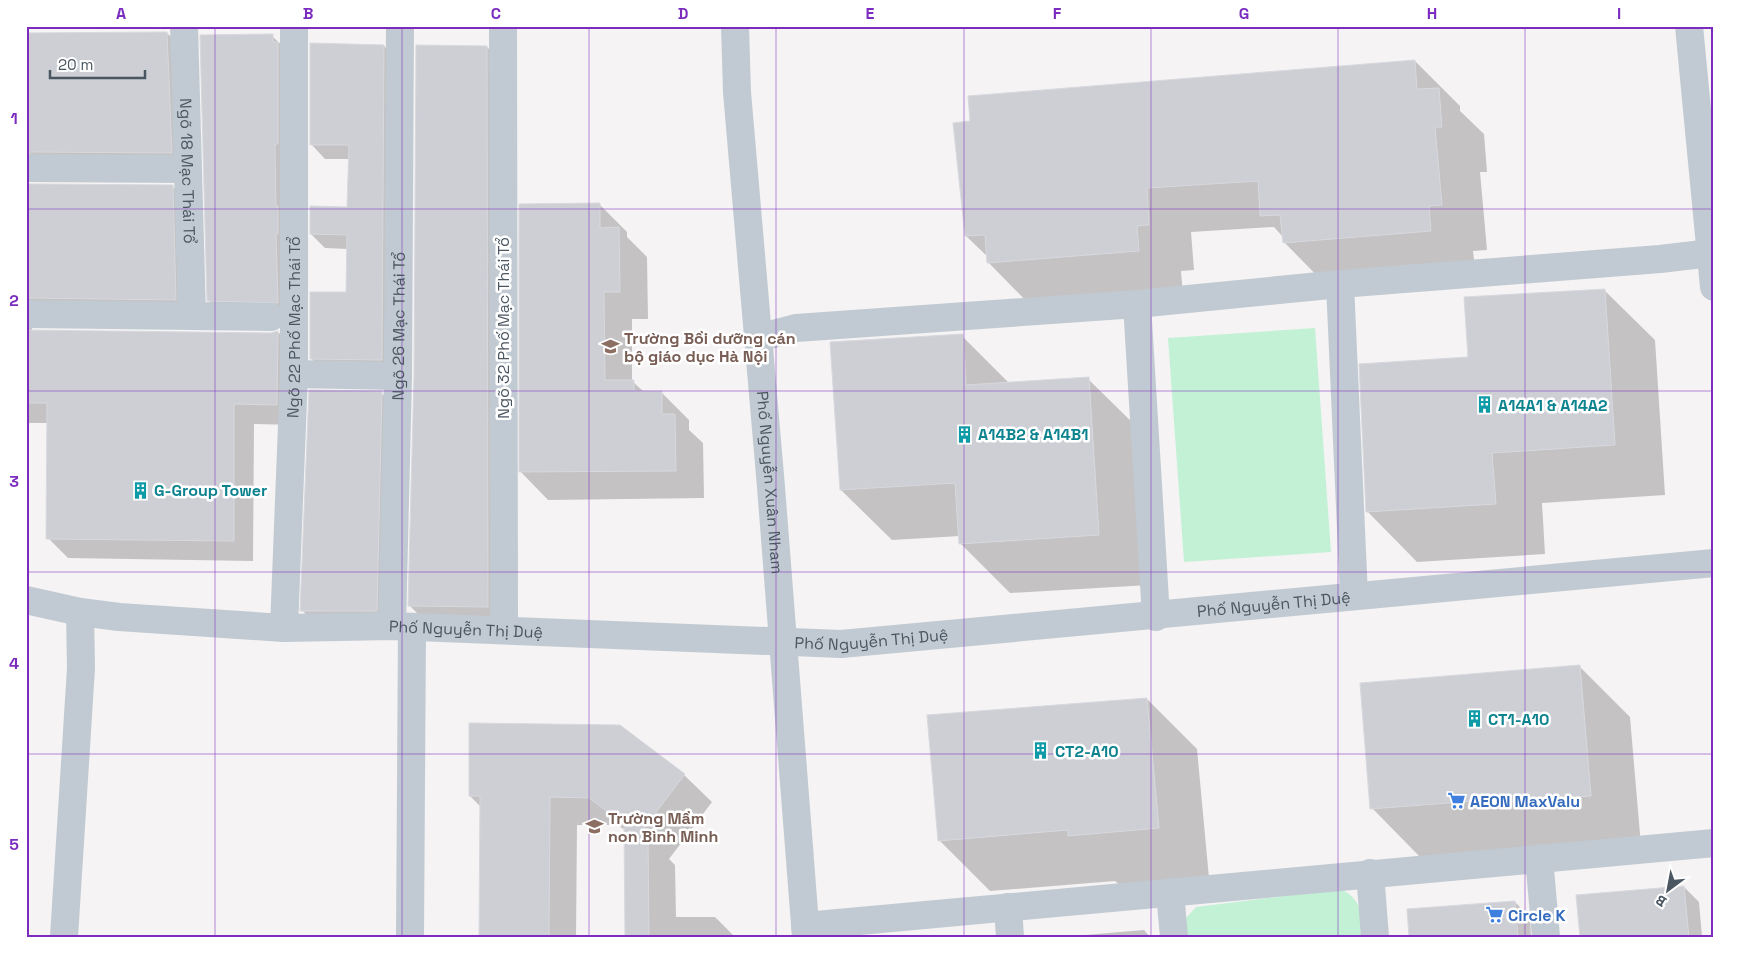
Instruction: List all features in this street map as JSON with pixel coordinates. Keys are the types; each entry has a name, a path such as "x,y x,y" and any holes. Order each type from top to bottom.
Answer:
{"street":[{"name":"Ngõ 18 Mạc Thái Tổ","path":"184,26 192,316"},
{"name":"Ngõ 22 Phố Mạc Thái Tổ","path":"284,628 294,374 294,26"},
{"name":"Ngõ 26 Mạc Thái Tổ","path":"400,26 398,376 410,937"},
{"name":"Ngõ 32 Phố Mạc Thái Tổ","path":"501,630 504,619 503,26"},
{"name":"Phố Nguyễn Xuân Nham","path":"734,26 737,92 805,931"},
{"path":"1689,26 1714,287"},
{"path":"26,168 187,169"},
{"path":"758,338 796,328 1137,304 1340,284 1660,259 1711,253"},
{"path":"1340,284 1354,596"},
{"path":"1137,304 1156,617"},
{"path":"26,314 272,317"},
{"path":"294,374 398,376"},
{"name":"Phố Nguyễn Thị Duệ","path":"26,600 80,612 284,628 402,627 841,644 1156,617 1354,596 1714,563"},
{"path":"64,937 81,668 80,612"},
{"path":"805,931 1008,907 1714,843"},
{"path":"1539,858 1546,937"},
{"path":"1370,874 1376,937"},
{"path":"1170,892 1174,937"},
{"path":"1008,907 1010,937"}],"green space":[{"path":"1315,328 1331,552 1184,562 1168,338"},
{"path":"1339,889 1347,892 1356,902 1361,915 1364,937 1185,937 1186,918 1196,907"}],"building":[{"path":"167,32 172,153 27,152 26,33"},
{"path":"273,34 273,42 278,42 278,144 275,144 276,206 278,206 278,234 276,234 278,303 207,301 200,35"},
{"path":"310,43 384,45 382,360 310,359 310,292 346,292 347,235 310,234 310,206 347,207 349,145 310,145"},
{"path":"416,45 487,46 488,607 408,606 414,376"},
{"path":"1415,60 1417,89 1439,88 1442,127 1435,127 1442,205 1429,206 1431,231 1283,243 1280,215 1260,216 1258,181 1147,188 1149,225 1137,226 1139,251 987,263 985,235 965,236 953,123 970,121 968,96"},
{"path":"26,184 173,185 176,300 26,298"},
{"path":"600,203 600,228 619,227 620,292 604,292 605,380 634,380 634,391 662,391 662,414 675,414 676,471 519,472 519,204"},
{"name":"A14A1 & A14A2","path":"1605,289 1615,445 1492,453 1496,504 1366,512 1359,364 1468,357 1464,297"},
{"path":"26,330 271,333 278,331 277,405 234,404 234,541 46,539 47,403 26,403"},
{"name":"A14B2 & A14B1","path":"963,334 966,385 1089,377 1099,535 959,544 955,483 840,490 830,342"},
{"path":"309,390 382,391 377,611 300,611"},
{"name":"CT1-A10","path":"1580,665 1591,796 1501,803 1501,799 1370,809 1360,683"},
{"name":"CT2-A10","path":"1147,698 1159,828 1068,836 1068,830 938,841 927,715"},
{"path":"469,723 620,725 685,774 638,836 648,836 649,937 625,937 624,824 589,798 550,797 549,937 479,937 480,796 469,796"},
{"path":"1684,886 1689,937 1580,937 1576,895"},
{"path":"1515,901 1518,937 1409,937 1407,909"}],"place":[{"name":"Trường Bồi dưỡng cán bộ giáo dục Hà Nội","path":"610,347"},
{"name":"A14A1 & A14A2","path":"1484,405"},
{"name":"A14B2 & A14B1","path":"964,434"},
{"name":"G-Group Tower","path":"140,490"},
{"name":"CT1-A10","path":"1474,719"},
{"name":"CT2-A10","path":"1041,751"},
{"name":"AEON MaxValu","path":"1456,801"},
{"name":"Trường Mầm non Bình Minh","path":"594,827"},
{"name":"Circle K","path":"1494,915"}]}
